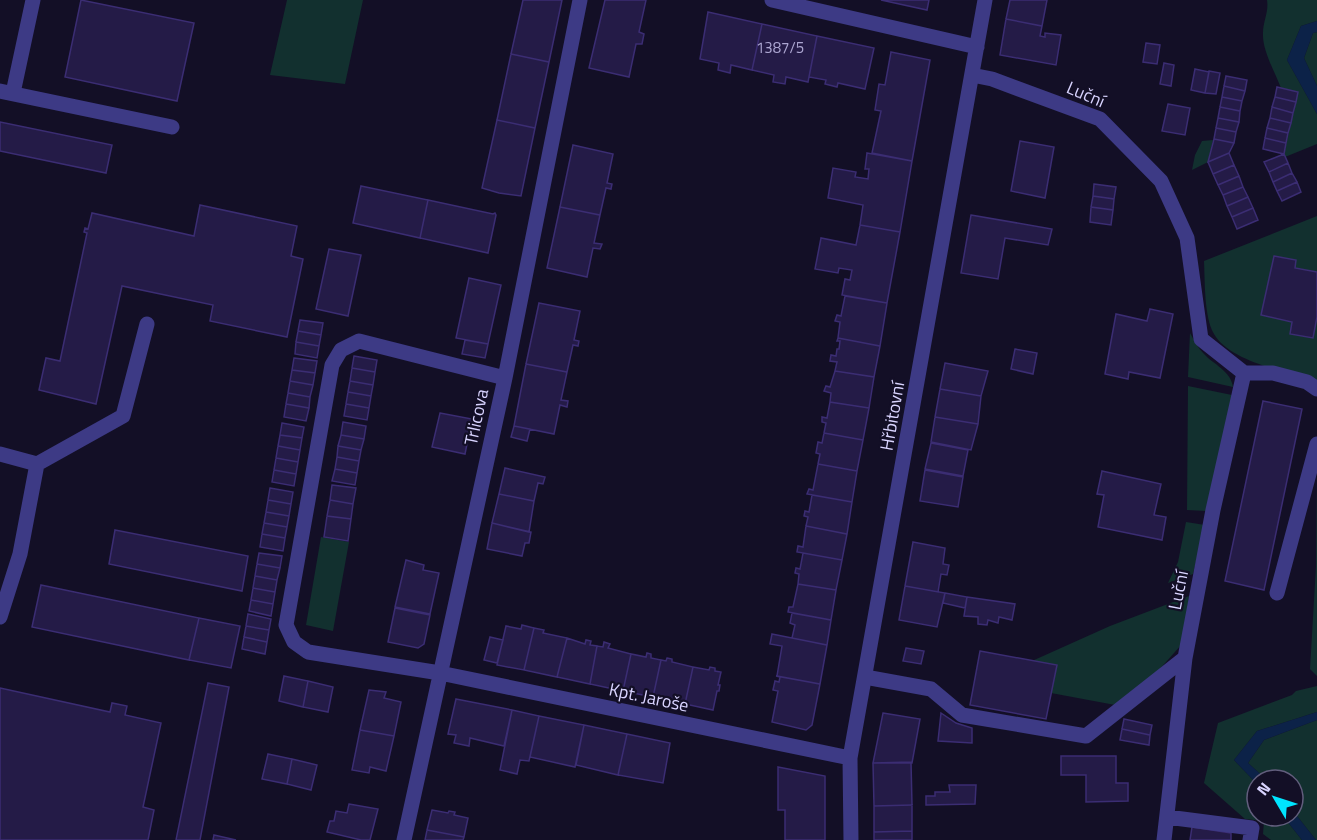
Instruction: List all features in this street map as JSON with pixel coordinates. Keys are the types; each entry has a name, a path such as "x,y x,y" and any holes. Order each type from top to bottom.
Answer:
{"street":[{"path":"33,0 6,92 172,127"},
{"name":"Trlicova","path":"404,840 505,378 580,0"},
{"path":"772,0 977,47"},
{"name":"Hřbitovní","path":"851,840 850,758 985,0"},
{"name":"Luční","path":"972,75 992,79 1100,119 1161,181 1187,238 1201,339 1244,373 1185,658 1164,840"},
{"path":"0,454 37,464 123,416 147,324"},
{"name":"Kpt. Jaroše","path":"505,378 359,341 341,350 332,364 286,625 294,642 308,652 440,673 850,758"},
{"path":"1244,373 1273,373 1307,382 1317,388"},
{"path":"1277,593 1317,444"},
{"path":"0,617 20,554 37,464"},
{"path":"865,677 931,689 962,715 1086,736 1185,658"},
{"path":"1167,817 1252,828 1250,840"}],"green space":[{"path":"287,0 363,0 345,84 270,75"},
{"path":"1267,0 1317,0 1317,21 1301,26 1287,60 1317,114 1317,144 1285,157 1298,92 1281,88 1267,54 1263,33"},
{"path":"1317,32 1317,86 1304,58 1313,33"},
{"path":"1213,140 1208,162 1192,170 1195,155 1202,141"},
{"path":"1317,216 1317,381 1261,365 1233,352 1222,344 1214,334 1208,318 1204,261"},
{"path":"1190,333 1202,352 1229,376 1233,387 1188,377"},
{"path":"1188,386 1232,395 1206,511 1187,510"},
{"path":"1317,475 1317,676 1310,669 1316,566"},
{"path":"1186,522 1205,525 1193,574 1168,583 1178,562"},
{"path":"321,537 349,542 333,631 306,625"},
{"path":"1189,596 1182,644 1126,707 1051,693 1057,665 1032,661 1110,626"},
{"path":"1317,686 1317,712 1257,731 1234,760 1245,771 1245,819 1204,783 1218,723 1292,695 1296,691"},
{"path":"1317,720 1317,840 1305,826 1305,768 1254,768 1248,763 1264,740"},
{"path":"1263,828 1292,828 1302,840 1271,840 1263,834"}],"water":[{"path":"1317,21 1317,32 1313,33 1304,58 1317,86 1317,114 1287,60 1301,26"},
{"path":"1317,712 1317,720 1264,740 1248,763 1254,768 1245,768 1245,771 1234,760 1257,731"},
{"path":"1305,826 1316,840 1302,840 1292,828 1305,828"}],"building":[{"path":"81,0 194,23 177,101 65,77"},
{"path":"523,0 562,0 549,62 511,54"},
{"path":"605,0 646,0 639,32 644,34 642,44 636,44 629,77 589,68"},
{"path":"881,0 929,0 927,10"},
{"path":"1010,0 1047,0 1042,26 1006,19"},
{"path":"708,12 762,24 752,70 731,65 730,73 718,70 719,63 700,59"},
{"path":"1006,19 1042,26 1040,36 1045,37 1045,33 1061,35 1056,65 1000,55"},
{"path":"762,24 817,36 808,82 786,77 785,84 773,82 774,75 752,70"},
{"path":"817,36 874,48 865,89 838,83 837,87 825,84 826,80 809,77"},
{"path":"1146,43 1160,45 1157,64 1143,62"},
{"path":"891,52 930,60 912,161 872,153 881,111 875,110 879,84 885,85"},
{"path":"511,54 549,62 535,128 497,120"},
{"path":"1164,63 1174,65 1171,86 1160,84"},
{"path":"1195,69 1209,72 1205,93 1191,90"},
{"path":"1209,71 1220,73 1216,94 1205,93"},
{"path":"1226,76 1247,80 1245,91 1224,86"},
{"path":"1224,86 1245,91 1242,101 1222,97"},
{"path":"1277,87 1298,92 1296,102 1275,97"},
{"path":"1222,97 1242,101 1240,111 1220,107"},
{"path":"1275,97 1296,102 1293,113 1272,107"},
{"path":"1168,104 1190,108 1185,135 1162,131"},
{"path":"1220,107 1240,111 1239,122 1218,118"},
{"path":"1272,107 1293,113 1291,123 1270,118"},
{"path":"1218,118 1239,122 1236,132 1216,128"},
{"path":"1270,118 1291,123 1288,133 1267,128"},
{"path":"497,120 535,128 521,196 482,188"},
{"path":"0,122 112,145 106,173 0,151"},
{"path":"1216,128 1236,132 1234,143 1214,139"},
{"path":"1267,128 1288,133 1286,143 1265,138"},
{"path":"1265,138 1286,143 1284,154 1263,149"},
{"path":"1214,139 1234,143 1229,153 1208,162"},
{"path":"1020,141 1054,147 1045,198 1011,191"},
{"path":"573,145 613,154 607,183 612,184 611,189 606,188 600,215 560,207"},
{"path":"867,153 912,161 900,232 860,225 863,205 828,198 833,168 856,172 855,177 868,179 869,169 865,169"},
{"path":"1229,153 1234,165 1213,174 1208,162"},
{"path":"1284,154 1288,163 1269,172 1264,162"},
{"path":"1288,163 1292,173 1273,182 1269,172"},
{"path":"1234,165 1239,176 1218,185 1213,174"},
{"path":"1292,173 1297,182 1277,191 1273,182"},
{"path":"1239,176 1243,187 1223,195 1218,185"},
{"path":"1297,182 1301,192 1282,201 1277,191"},
{"path":"1094,184 1116,187 1114,199 1093,196"},
{"path":"361,186 428,200 420,238 353,223"},
{"path":"1243,187 1248,197 1227,206 1223,195"},
{"path":"1093,196 1114,199 1113,210 1091,207"},
{"path":"1248,197 1253,208 1232,217 1227,206"},
{"path":"428,200 495,213 488,253 420,238"},
{"path":"200,205 297,226 291,256 303,259 287,337 210,321 213,305 122,286 96,404 39,390 46,358 60,361 87,233 84,232 85,228 88,229 92,213 194,236"},
{"path":"560,207 600,215 594,243 602,244 600,249 593,248 587,277 547,268"},
{"path":"1091,207 1113,210 1111,225 1090,222"},
{"path":"1253,208 1258,220 1237,229 1232,217"},
{"path":"971,215 1052,229 1048,245 1005,238 998,279 961,273"},
{"path":"860,225 900,232 887,303 842,295 845,279 850,280 852,270 839,268 838,273 815,269 821,238 856,245"},
{"path":"329,249 361,255 348,316 316,309"},
{"path":"1274,256 1296,260 1295,268 1317,272 1317,317 1313,338 1290,334 1292,322 1261,315"},
{"path":"469,278 501,285 488,344 456,338"},
{"path":"845,296 887,303 880,346 838,338 840,322 835,321 837,315 841,316"},
{"path":"539,303 580,311 574,340 579,341 578,346 573,345 567,372 526,364"},
{"path":"1150,309 1173,314 1160,378 1129,372 1128,379 1105,374 1116,314 1147,321"},
{"path":"300,320 323,323 321,335 298,331"},
{"path":"298,331 321,335 319,346 296,342"},
{"path":"838,338 880,346 874,377 835,371 837,362 830,361 831,355 836,356 837,349 839,349"},
{"path":"465,340 488,344 485,358 462,354"},
{"path":"296,342 319,346 317,358 295,354"},
{"path":"1015,349 1037,353 1033,374 1011,369"},
{"path":"354,356 377,360 375,372 352,368"},
{"path":"294,358 317,361 315,373 292,370"},
{"path":"945,363 988,371 981,396 940,389"},
{"path":"526,364 567,372 561,400 568,401 567,407 560,405 554,434 514,426"},
{"path":"352,368 375,372 373,385 350,381"},
{"path":"292,370 315,373 313,385 290,381"},
{"path":"835,371 874,377 869,408 830,402 831,393 824,391 826,386 830,387"},
{"path":"290,381 313,385 310,397 288,393"},
{"path":"350,381 373,385 371,396 348,392"},
{"path":"940,389 981,396 978,424 935,417"},
{"path":"348,392 371,396 369,408 346,404"},
{"path":"288,393 310,397 309,408 286,404"},
{"path":"1263,401 1302,409 1264,590 1225,581"},
{"path":"830,402 869,408 863,440 824,433 826,423 822,422 822,417 827,418"},
{"path":"286,404 309,408 306,421 284,417"},
{"path":"346,404 369,408 367,420 344,416"},
{"path":"440,413 472,419 465,454 432,447"},
{"path":"935,417 978,424 971,450 931,442"},
{"path":"343,422 366,426 364,439 341,435"},
{"path":"282,423 304,427 302,438 280,435"},
{"path":"514,426 530,429 527,441 511,437"},
{"path":"824,433 863,440 857,471 818,464 820,454 816,453 818,442 822,443"},
{"path":"280,435 302,438 300,450 278,446"},
{"path":"341,435 364,439 361,450 338,446"},
{"path":"931,443 968,450 963,476 925,469"},
{"path":"278,446 300,450 298,462 276,458"},
{"path":"338,446 361,450 359,461 337,457"},
{"path":"337,457 359,461 357,473 335,469"},
{"path":"276,458 298,462 296,474 274,470"},
{"path":"818,464 857,471 852,502 807,494 809,489 813,490"},
{"path":"505,468 545,477 543,484 538,483 534,501 499,494"},
{"path":"335,469 357,473 355,485 332,481"},
{"path":"274,470 296,474 294,486 272,482"},
{"path":"925,470 963,477 958,507 920,501"},
{"path":"1102,471 1161,484 1154,515 1166,517 1162,540 1098,527 1104,495 1097,494"},
{"path":"332,485 356,488 353,504 330,500"},
{"path":"270,488 293,492 291,504 268,500"},
{"path":"499,494 534,501 529,532 492,523"},
{"path":"812,495 852,502 847,534 806,526 808,517 804,516 805,511 809,512"},
{"path":"268,500 291,504 289,516 266,512"},
{"path":"330,500 353,504 351,519 327,516"},
{"path":"266,512 289,516 287,527 264,523"},
{"path":"327,516 351,519 348,541 324,537"},
{"path":"264,523 287,527 285,538 262,534"},
{"path":"492,523 531,532 529,543 525,543 522,556 487,549"},
{"path":"806,526 847,534 842,560 797,552 798,546 803,547"},
{"path":"115,530 248,556 242,591 109,564"},
{"path":"262,534 285,538 283,551 260,547"},
{"path":"913,542 945,548 943,564 949,565 947,575 941,574 938,592 905,586"},
{"path":"259,553 282,556 280,568 257,564"},
{"path":"803,553 842,560 836,590 798,584 799,574 795,573 796,568 800,569"},
{"path":"406,560 424,565 423,570 439,573 430,614 395,607"},
{"path":"257,564 280,568 277,580 255,576"},
{"path":"255,576 277,580 275,592 253,588"},
{"path":"798,584 836,590 831,620 788,612 789,607 793,607"},
{"path":"41,585 199,618 189,660 32,627"},
{"path":"905,586 945,593 937,627 899,620"},
{"path":"253,588 275,592 273,604 251,600"},
{"path":"945,593 967,597 965,608 943,603"},
{"path":"967,597 1015,604 1012,620 999,617 998,623 988,620 987,625 978,624 978,617 964,616"},
{"path":"251,600 273,604 271,616 249,611"},
{"path":"395,608 430,615 424,644 418,648 388,642"},
{"path":"792,613 831,620 827,645 792,638 795,625 790,623"},
{"path":"248,614 271,619 269,630 246,626"},
{"path":"199,618 240,626 231,668 189,660"},
{"path":"522,625 534,628 524,670 497,665 506,626 521,629"},
{"path":"246,626 269,630 267,642 244,637"},
{"path":"534,628 544,630 543,633 567,638 557,677 524,670"},
{"path":"772,634 827,645 820,684 777,676 782,646 770,644"},
{"path":"244,637 267,642 265,654 242,649"},
{"path":"490,637 503,640 497,663 484,660"},
{"path":"567,638 585,644 586,640 591,641 590,645 597,646 590,684 557,677"},
{"path":"604,642 610,644 608,648 631,654 623,691 590,684 597,646 603,647"},
{"path":"906,648 924,651 921,664 903,661"},
{"path":"980,651 1057,665 1046,719 970,705"},
{"path":"647,653 651,654 651,658 661,660 653,697 623,691 631,654 646,657"},
{"path":"667,658 672,659 672,662 693,667 685,704 653,697 661,660 666,661"},
{"path":"693,667 709,670 710,667 721,672 719,691 717,691 713,710 685,704"},
{"path":"284,676 308,681 303,707 279,701"},
{"path":"776,676 820,684 812,725 806,730 772,722 778,691 773,690 775,681 779,682 780,677"},
{"path":"308,681 333,687 328,712 303,707"},
{"path":"208,683 229,687 200,840 176,840"},
{"path":"0,688 110,712 112,703 127,706 125,715 161,723 143,807 154,810 148,840 0,840"},
{"path":"369,690 386,692 384,698 401,702 394,736 360,730"},
{"path":"456,699 512,710 504,746 470,738 469,746 454,743 456,735 448,734"},
{"path":"512,710 539,716 529,761 520,760 517,774 500,770"},
{"path":"883,713 920,719 912,763 873,763"},
{"path":"941,713 956,723 972,728 972,743 938,741"},
{"path":"539,716 584,725 575,767 530,757"},
{"path":"1124,719 1152,725 1150,735 1122,729"},
{"path":"584,725 627,734 618,775 576,765"},
{"path":"1122,729 1150,735 1149,745 1120,740"},
{"path":"360,730 394,736 386,771 370,767 369,773 352,770"},
{"path":"627,734 670,743 663,783 618,775"},
{"path":"268,754 292,759 287,784 262,779"},
{"path":"1061,756 1116,756 1116,783 1128,783 1128,801 1086,802 1086,775 1061,775"},
{"path":"292,759 317,765 311,790 287,784"},
{"path":"911,762 912,805 874,806 873,763"},
{"path":"778,767 825,776 825,840 785,840 785,810 778,810"},
{"path":"949,785 976,785 975,804 926,805 926,796 935,796 935,792 950,792"},
{"path":"349,804 378,809 370,840 327,832 330,821 334,821 336,811 347,813"},
{"path":"912,805 912,831 874,832 874,806"},
{"path":"432,810 455,812 454,815 468,818 464,837 427,830"},
{"path":"1192,827 1231,833 1231,840 1190,840"},
{"path":"427,830 464,837 463,840 425,840"},
{"path":"912,831 912,840 874,840 874,832"},
{"path":"214,835 236,840 213,840"}]}
